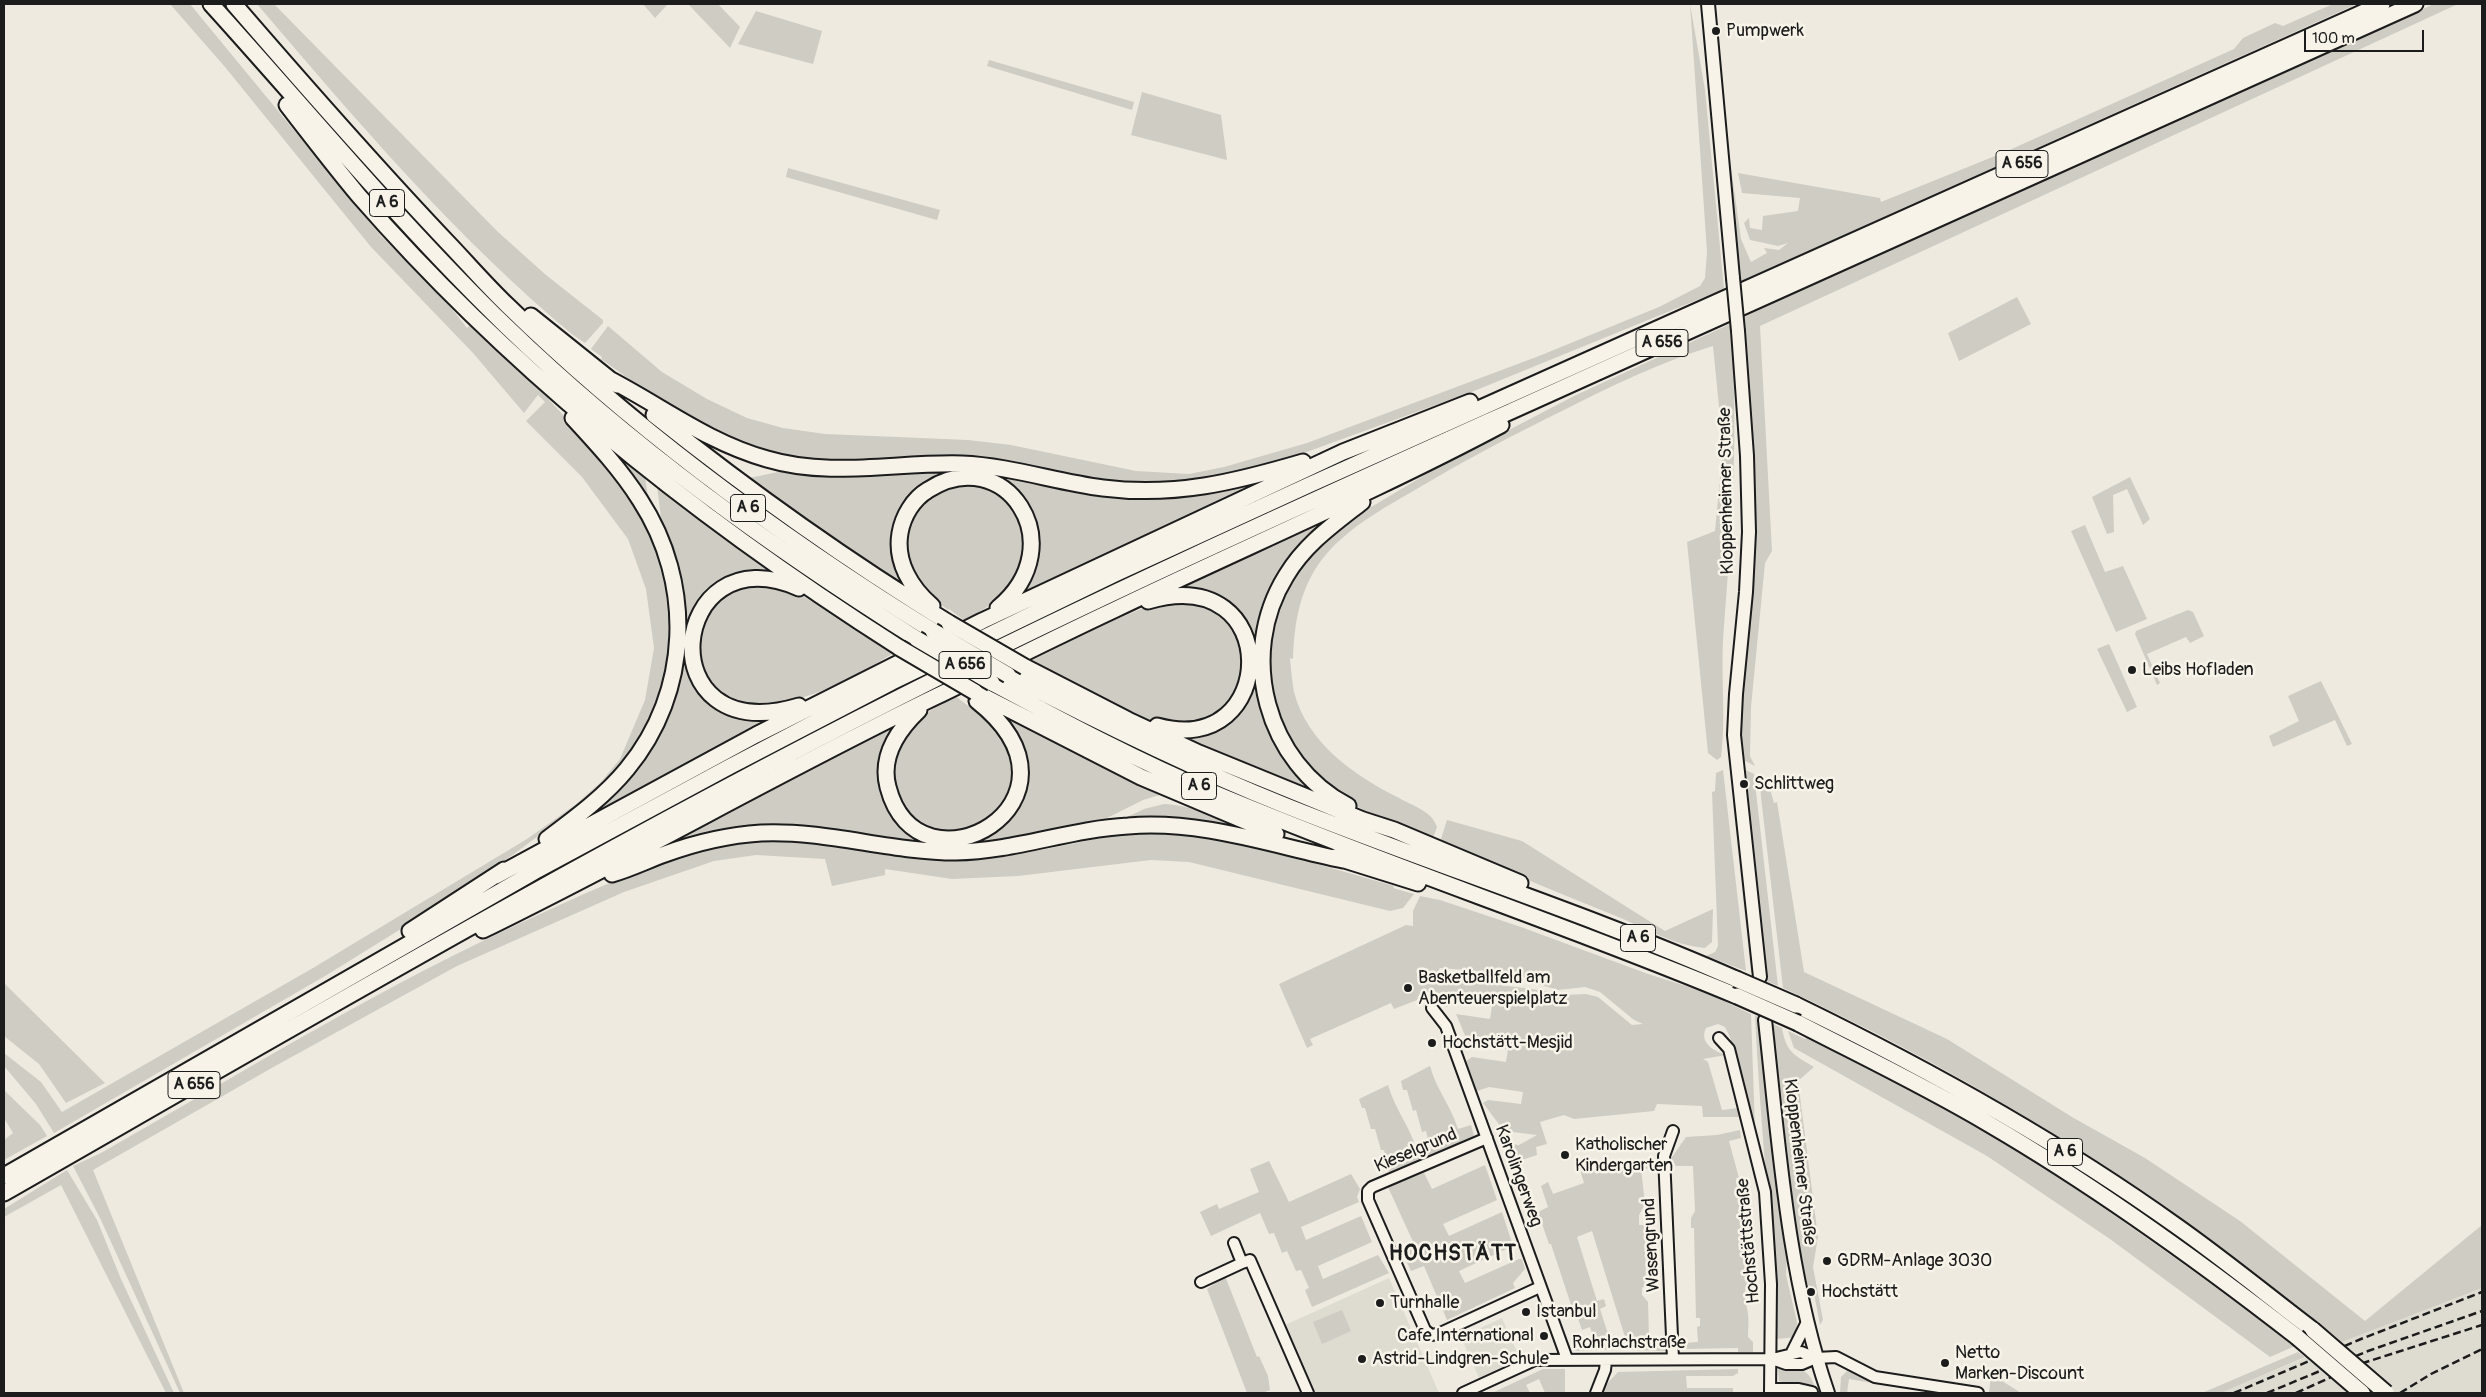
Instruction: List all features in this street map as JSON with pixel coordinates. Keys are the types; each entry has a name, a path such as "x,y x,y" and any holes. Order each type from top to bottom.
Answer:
{"highway":[{"name":"A 6","path":"211,4 395,212 507,327 557,384 632,437 751,530 837,589 917,640 992,683 1155,766 1413,876 1498,902 1594,938 1737,996 1798,1023 1942,1097 2074,1175 2180,1248 2297,1338 2362,1393"},
{"name":"A 6","path":"234,4 342,129 466,262 576,360 664,443 749,509 837,570 932,632 1008,675 1085,715 1216,776 1440,857 1530,887 1538,900 1736,978 1796,1005 1929,1072 2082,1162 2175,1224 2313,1330 2386,1393"},
{"name":"A 656","path":"4,1176 534,872 892,682 1124,570 1529,386 2382,4"},
{"name":"A 656","path":"4,1193 384,976 654,825 906,694 1121,590 1564,387 2415,4"},
{"path":"576,360 682,423 726,445 767,459 805,467 846,470 938,464 980,466 1101,488 1166,492 1234,482 1321,456 1343,452"},
{"path":"609,379 761,499 852,562 949,623 1025,666 1128,720 1263,780 1394,830"},
{"path":"557,384 649,472 701,512 823,598 972,693 1141,777 1234,818 1343,860"},
{"path":"360,971 393,942 496,876 589,806 626,771 646,743 659,718 671,684 677,650 679,621 670,565 660,536 630,485 561,404 557,384"},
{"path":"496,876 829,697 982,620 1343,452 1485,396 1529,386"},
{"path":"384,976 420,962 584,881 781,775 931,699 1114,610 1384,485 1533,409 1564,387"},
{"path":"949,623 909,580 901,560 899,538 905,517 918,498 939,483 962,478 986,481 1008,492 1027,517 1032,537 1031,558 1022,582 1006,601 982,620"},
{"path":"1384,485 1314,540 1291,567 1278,590 1269,614 1263,643 1262,665 1265,694 1272,720 1284,746 1300,769 1323,790 1394,830 1422,850"},
{"path":"823,598 777,581 753,580 737,583 715,594 703,608 694,626 691,647 694,666 703,685 718,700 734,709 752,713 768,713 829,697"},
{"path":"1114,610 1172,596 1188,596 1207,600 1227,612 1239,624 1246,638 1250,656 1250,672 1243,693 1230,711 1212,723 1192,729 1175,730 1128,720"},
{"path":"931,699 896,736 887,763 887,782 894,805 910,823 928,834 961,839 982,832 999,821 1011,805 1019,778 1016,750 1007,731 972,693"},
{"path":"584,881 617,872 685,847 741,835 762,833 819,835 908,849 958,852 1020,845 1109,828 1152,824 1237,834 1413,876"}],"main road":[{"name":"Kloppenheimer Straße","path":"1708,4 1738,330 1747,456 1749,532 1734,735 1760,977"},
{"name":"Kloppenheimer Straße","path":"1765,1020 1794,1259 1806,1324 1828,1393"}],"street":[{"name":"Karolingerweg","path":"1432,1008 1446,1026 1567,1359"},
{"name":"Hochstättstraße","path":"1719,1038 1729,1049 1765,1192 1771,1284 1772,1359 1770,1391"},
{"name":"Wasengrund","path":"1673,1132 1664,1156 1673,1359"},
{"name":"Kieselgrund","path":"1487,1138 1372,1187 1368,1190 1368,1200 1425,1330 1431,1335 1438,1334 1540,1287"},
{"path":"1234,1243 1242,1263"},
{"path":"1201,1282 1250,1260 1308,1393"},
{"path":"1806,1324 1792,1352 1801,1352 1816,1358 1836,1357 1875,1377 1978,1393"},
{"name":"Rohrlachstraße","path":"1463,1393 1535,1360 1772,1359 1792,1352"},
{"name":"Rohrlachstraße","path":"1772,1359 1786,1364 1802,1364 1816,1358"},
{"path":"1596,1393 1605,1370 1606,1361"},
{"path":"1770,1391 1789,1387 1804,1391"}],"shaded area":[{"path":"170,4 190,4 381,236 441,295 467,328 470,325 540,390 592,446 647,521 673,598 673,651 656,715 609,783 514,854 409,924 325,976 54,1133 36,1104 4,1066 4,1053 41,1082 62,1112 313,968 527,839 575,805 601,782 620,759 645,700 654,648 646,589 628,539 582,477 526,421 545,402 538,395 524,413 473,353 371,247 225,67"},
{"path":"219,4 224,4 375,178 473,280 563,365 560,368 491,304 435,246"},
{"path":"257,4 274,4 498,232 546,275 603,320 603,323 585,343 573,335 530,297 447,218 369,134"},
{"path":"643,4 668,4 655,18"},
{"path":"688,4 718,4 740,27 730,48"},
{"path":"1690,4 1705,90 1724,289 1474,391 1249,473 1157,487 1078,479 848,464 772,453 721,436 653,396 601,359 602,357 591,349 608,326 662,372 707,399 747,418 783,428 825,434 968,440 1011,445 1136,471 1189,474 1224,467 1307,443 1539,356 1659,307 1700,286 1705,278 1707,252"},
{"path":"2333,4 2357,4 1739,282 1722,133 1726,132 1741,239 1751,262 1767,253 1764,248 1779,250 1788,243 1778,246 1750,240 1744,223 1749,218 1750,228 1762,230 1763,216 1798,211 1800,198 1742,193 1738,173 1880,198 1881,202 2005,152 2234,49 2243,38 2275,23 2283,26"},
{"path":"2434,4 2458,4 1760,326 1772,551 1765,563 1751,707 1750,756 1755,766 1741,759 1739,735 1743,665 1743,318 1791,294"},
{"path":"756,11 822,31 813,64 738,44"},
{"path":"989,60 1134,102 1132,110 987,66"},
{"path":"1142,92 1221,115 1227,160 1131,135"},
{"path":"788,168 940,210 937,220 786,177"},
{"path":"2017,297 2031,324 1959,361 1948,333"},
{"path":"1730,324 1733,364 1734,443 1723,640 1723,728 1721,757 1717,760 1708,753 1687,542 1715,531 1723,447 1713,346 1675,359 1619,383 1473,457 1378,512 1351,530 1328,552 1318,565 1302,598 1295,634 1293,659 1290,658 1294,692 1300,710 1321,742 1335,756 1366,779 1431,817 1437,827 1433,838 1380,818 1348,802 1306,767 1277,717 1267,656 1279,602 1302,563 1346,522 1440,466 1574,396"},
{"path":"1620,351 1622,355 1202,545 320,1003 477,911 777,748 1078,598"},
{"path":"614,453 645,477 649,503"},
{"path":"784,468 953,469 1045,481 1251,485 1232,496 1017,596 1028,579 1021,500 958,474 901,516 913,592 863,561 745,479 783,471"},
{"path":"2130,477 2150,519 2143,525 2127,489 2113,495 2114,532 2107,534 2092,497"},
{"path":"956,485 978,486 1001,496 1016,512 1026,538 1020,572 995,602 965,621 938,602 920,582 909,559 906,546 907,533 913,517 920,506 931,496"},
{"path":"657,486 778,575 700,605 699,686 777,717 585,820 610,795 680,669"},
{"path":"1343,511 1307,542 1258,655 1298,772 1309,788 1287,782 1177,735 1244,700 1244,626 1169,592"},
{"path":"2085,525 2105,572 2123,566 2147,619 2116,632 2071,531"},
{"path":"756,586 790,591 801,595 876,641 875,643 892,654 857,675 819,692 789,702 755,706 720,693 703,670 697,646 706,614 727,594"},
{"path":"1192,603 1220,615 1231,627 1238,641 1242,656 1242,671 1238,685 1231,698 1220,709 1201,720 1169,722 1141,717 1109,704 1033,660 1065,644 1066,640 1141,609 1160,604"},
{"path":"2188,610 2193,612 2204,636 2190,643 2186,637 2147,654 2160,683 2157,685 2135,634 2136,631"},
{"path":"2109,644 2137,707 2127,712 2097,649"},
{"path":"1002,678 1417,862 1416,866 1183,773 1015,690"},
{"path":"2321,681 2352,744 2347,746 2335,720 2273,747 2269,736 2299,721 2288,696"},
{"path":"954,695 971,708 974,705 1002,736 1010,761 1011,772 1009,792 1006,801 1000,809 973,829 956,831 942,830 929,826 917,819 900,799 895,787 894,772 900,747 906,736 923,717"},
{"path":"998,712 1097,764 1163,794 1143,800 1095,824 1014,841 937,846 852,834 675,842 689,832 901,721 889,741 898,817 962,842 1022,789"},
{"path":"1723,770 1746,971 1706,956 1715,952 1718,946 1712,792 1715,791 1716,773"},
{"path":"1746,770 1754,774 1778,986 1764,980 1747,820 1750,814"},
{"path":"1762,780 1768,782 1774,803 1777,802 1804,972 1947,1039 2072,1117 2145,1158 2240,1221 2365,1321 2482,1225 2482,1288 2342,1342 2318,1321 2187,1223 2076,1148 1961,1079 1902,1047 1783,988 1761,797 1760,783"},
{"path":"1733,803 1736,806 1755,975 1751,973"},
{"path":"1164,804 1203,811 1223,819 1236,828 1172,819 1121,820 1144,809"},
{"path":"1447,820 1522,841 1665,931 1713,909 1712,942 1705,948 1670,940 1440,842"},
{"path":"1137,833 1182,833 1258,847 1394,886 1393,888 1414,894 1403,908 1390,911 1189,862 1151,860 1018,876 952,879 885,869 885,875 832,886 825,859 756,855 714,861 624,892 457,966 277,1065 93,1170 184,1393 180,1393 100,1218 73,1166 101,1153 426,969 584,894 631,874 678,858 727,846 756,842 785,842 844,847 931,859 982,859 1027,853"},
{"path":"1436,869 1661,955 1643,951 1434,873"},
{"path":"1420,896 1440,900 1521,927 1648,974 1705,992 1751,1014 1755,1129 1752,1131 1730,1037 1725,1027 1718,1024 1706,1028 1704,1038 1712,1048 1726,1055 1703,1059 1708,1062 1722,1110 1738,1108 1739,1117 1703,1117 1702,1106 1657,1104 1654,1111 1574,1119 1564,1115 1540,1122 1547,1144 1536,1147 1537,1155 1509,1164 1503,1143 1519,1145 1537,1135 1504,1131 1483,1103 1488,1100 1521,1104 1523,1092 1489,1087 1477,1091 1466,1061 1472,1057 1506,1062 1508,1049 1469,1045 1456,1014 1490,1019 1492,1006 1458,1001 1446,1007 1441,994 1428,992 1418,996 1417,1000 1394,1009 1391,1003 1310,1039 1313,1045 1307,1048 1279,984 1406,925 1413,926 1413,911","holes":["1440,968 1518,974 1535,983 1558,990 1585,987 1600,992 1634,1020 1643,1024 1632,1025 1598,997 1586,994 1562,995 1539,990 1435,977"]},
{"path":"4,983 105,1083 66,1103 39,1064 4,1036"},
{"path":"1755,1015 1759,1018 1787,1251 1786,1275 1797,1322 1796,1337 1777,1339 1760,1096"},
{"path":"1769,1022 1782,1028 1786,1043 1792,1052 1814,1067 1798,1081 1818,1237 1813,1267 1823,1320 1820,1325 1813,1288 1808,1285 1800,1266"},
{"path":"1788,1031 1805,1039 1807,1037 1890,1078 1953,1112 2054,1174 2152,1241 2295,1346 2270,1357 2110,1239 1987,1156 1794,1048"},
{"path":"1430,1066 1458,1129 1471,1125 1474,1136 1389,1172 1384,1150 1381,1150 1375,1129 1371,1129 1365,1108 1362,1108 1359,1099 1388,1085 1416,1148 1429,1144 1426,1131 1422,1132 1416,1110 1413,1111 1407,1090 1403,1090 1401,1081"},
{"path":"4,1090 40,1125 47,1136 4,1160 4,1140 13,1133 4,1118"},
{"path":"1740,1130 1741,1138 1729,1141 1739,1178 1736,1178 1742,1203 1743,1212 1740,1212 1750,1274 1746,1285 1745,1297 1748,1337 1753,1342 1753,1352 1738,1352 1738,1348 1683,1349 1683,1343 1698,1342 1697,1327 1700,1326 1700,1318 1696,1318 1694,1228 1691,1228 1691,1218 1695,1211 1693,1166 1676,1166 1670,1160 1686,1137 1717,1135"},
{"path":"1655,1160 1654,1168 1641,1169 1645,1204 1639,1215 1639,1225 1645,1225 1646,1285 1642,1288 1642,1295 1648,1302 1649,1337 1661,1337 1665,1341 1666,1351 1629,1350 1592,1231 1577,1237 1597,1301 1604,1299 1606,1306 1600,1309 1609,1337 1615,1336 1620,1349 1573,1351 1595,1342 1590,1327 1582,1330 1576,1313 1574,1314 1551,1244 1549,1244 1538,1212 1548,1207 1541,1186 1548,1182 1553,1194 1584,1183 1578,1163"},
{"path":"1269,1161 1289,1202 1351,1174 1360,1189 1357,1197 1359,1202 1301,1227 1306,1240 1361,1216 1372,1242 1318,1266 1323,1279 1378,1255 1389,1273 1312,1307 1305,1290 1309,1288 1301,1270 1296,1271 1287,1251 1282,1253 1274,1233 1269,1234 1260,1213 1211,1236 1200,1212 1217,1204 1219,1209 1259,1192 1250,1169"},
{"path":"1485,1165 1497,1200 1443,1224 1449,1236 1502,1212 1513,1246 1459,1271 1465,1283 1519,1259 1522,1259 1525,1269 1513,1283 1515,1288 1447,1320 1424,1266 1411,1271 1402,1252 1415,1246 1388,1187 1424,1173 1432,1189"},
{"path":"67,1170 97,1220 121,1279 174,1393 166,1393 61,1185 4,1217 4,1209"},
{"path":"1225,1276 1257,1357 1259,1356 1268,1376 1270,1390 1262,1393 1247,1393 1207,1289"},
{"name":"Astrid-Lindgren-Schule","path":"1389,1278 1439,1393 1315,1393 1285,1325"},
{"path":"2482,1288 2482,1393 2221,1393 2342,1342"},
{"path":"1342,1310 1351,1331 1322,1344 1313,1322"},
{"path":"1502,1318 1520,1359 1479,1378 1461,1337"},
{"path":"2298,1352 2305,1357 2221,1393 2202,1393"},
{"path":"1543,1369 1565,1369 1565,1393 1545,1393 1539,1379 1526,1385 1530,1393 1492,1393"},
{"path":"1738,1369 1738,1373 1733,1376 1686,1376 1687,1388 1733,1388 1733,1393 1601,1393 1603,1388 1618,1372"},
{"path":"1778,1369 1798,1369 1803,1371 1811,1378 1816,1391 1779,1381"},
{"path":"1847,1371 1866,1379 1891,1383 1889,1386 1849,1379 1847,1393 1840,1393 1841,1377"},
{"path":"1991,1374 2021,1393 1989,1393"}],"railway":[{"path":"2234,1393 2361,1339 2482,1292"},
{"path":"2267,1393 2368,1351 2482,1311"},
{"path":"2296,1393 2360,1364 2482,1325"},
{"path":"2400,1393 2431,1374 2482,1349"}],"place":[{"name":"Pumpwerk","path":"1716,31"},
{"name":"Leibs Hofladen","path":"2132,670"},
{"name":"Schlittweg","path":"1744,784"},
{"name":"Basketballfeld am Abenteuerspielplatz","path":"1408,988"},
{"name":"Hochstätt-Mesjid","path":"1432,1043"},
{"name":"Katholischer Kindergarten","path":"1565,1155"},
{"name":"GDRM-Anlage 3030","path":"1827,1261"},
{"name":"Hochstätt","path":"1811,1292"},
{"name":"Turnhalle","path":"1380,1303"},
{"name":"Istanbul","path":"1526,1312"},
{"name":"Cafe International","path":"1544,1336"},
{"name":"Astrid-Lindgren-Schule","path":"1362,1359"},
{"name":"Netto Marken-Discount","path":"1945,1363"}],"district":[{"name":"HOCHSTÄTT","path":"1453,1254"}]}
